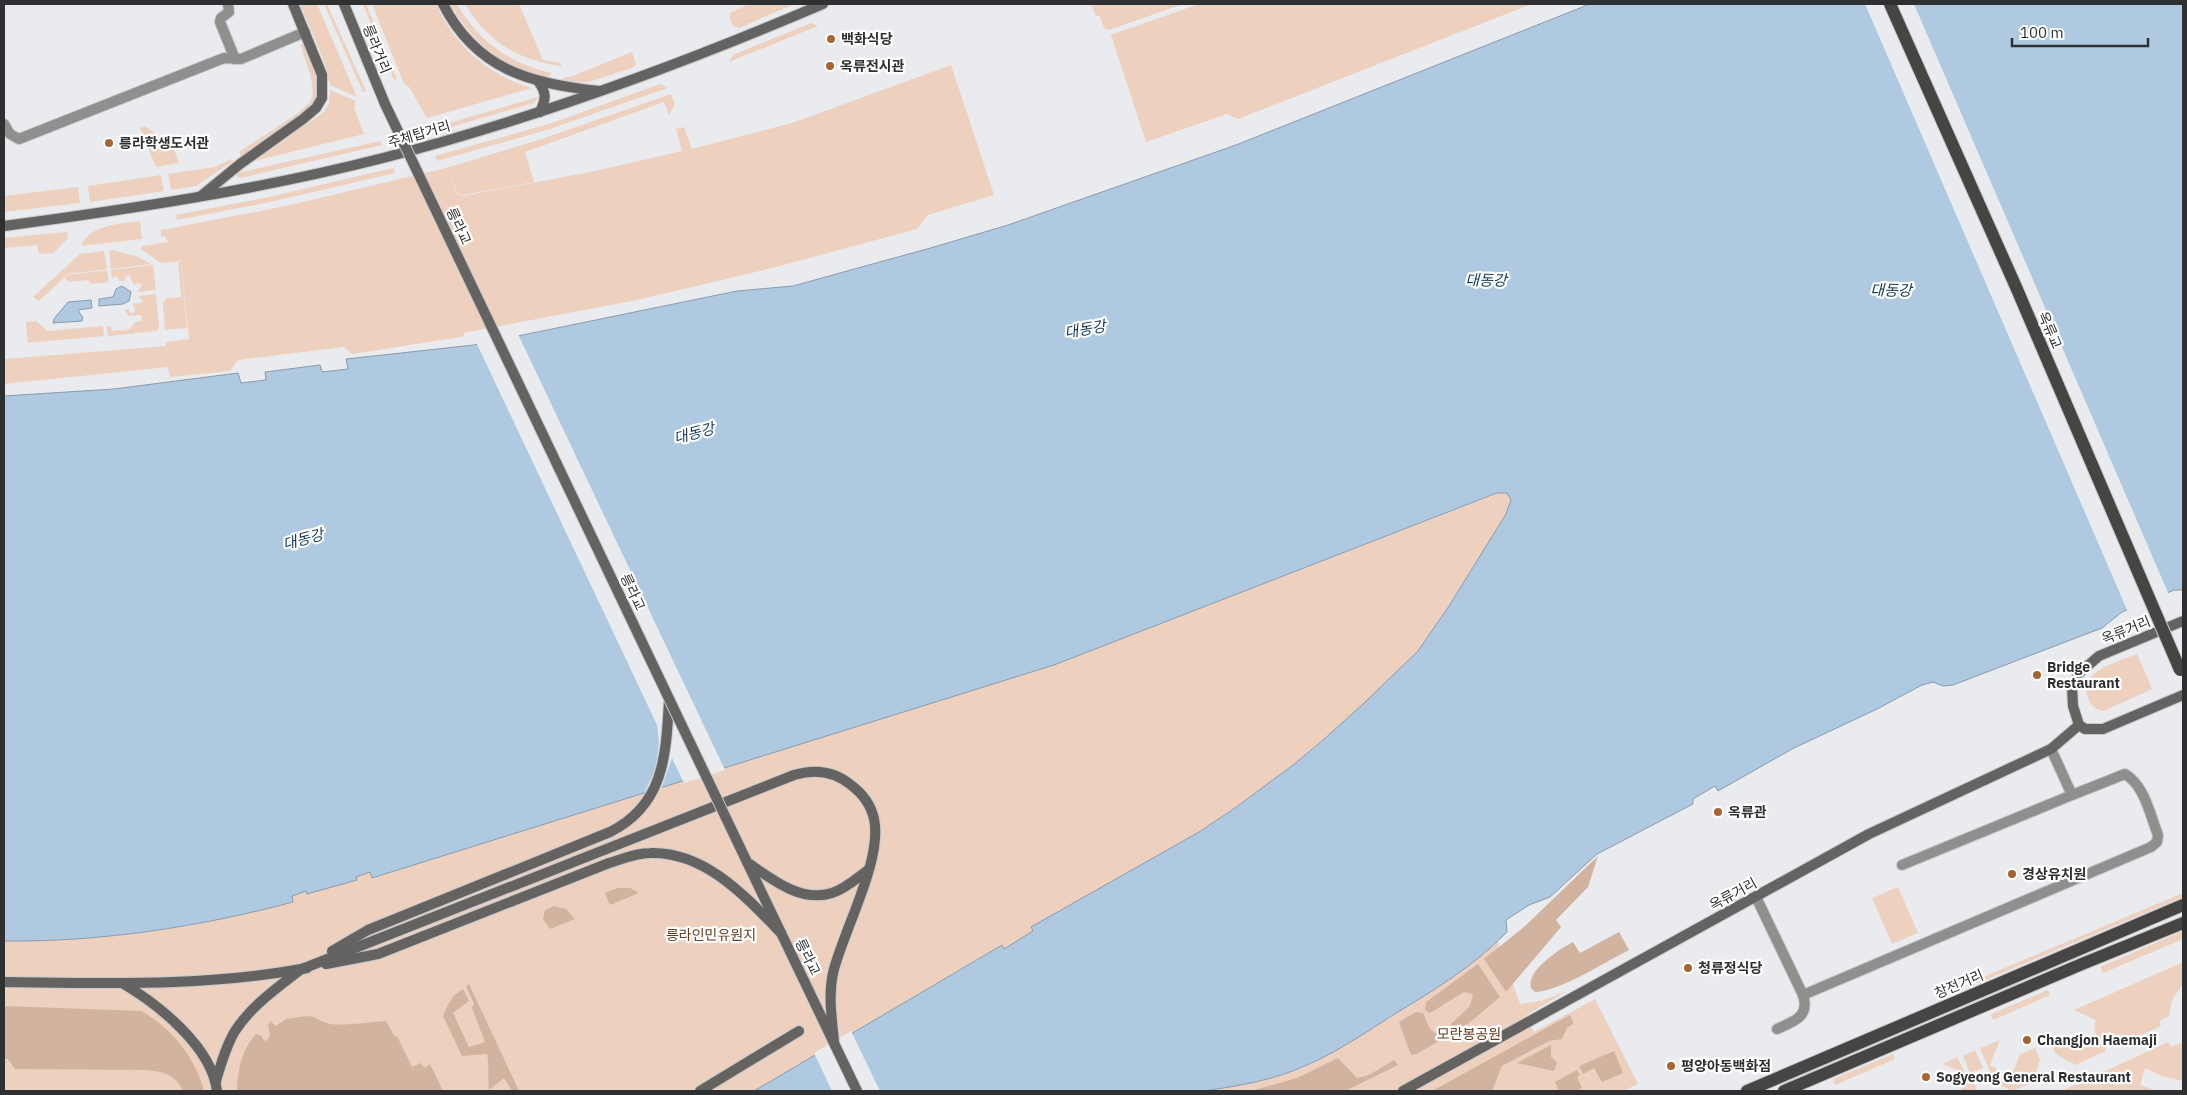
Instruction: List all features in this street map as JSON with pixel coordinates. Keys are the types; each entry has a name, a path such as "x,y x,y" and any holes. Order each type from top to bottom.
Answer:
{"main road":[{"path":"199,197 316,108 322,98 322,75 293,4"},
{"name":"릉라거리","path":"344,4 385,104"},
{"path":"443,4 460,34 488,59 538,82 602,92"},
{"name":"주체탑거리","path":"4,226 102,213 199,197 385,158 499,126 602,92 728,44 824,4"},
{"name":"옥류교","path":"1890,4 2016,287 2182,674"},
{"path":"538,82 545,90 546,100 540,112"},
{"name":"릉라교","path":"385,104 857,1091"},
{"name":"옥류거리","path":"1402,1091 1869,834 2051,749 2078,725 2073,706 2072,688 2078,674 2098,656 2183,621"},
{"path":"2078,725 2085,729 2103,729 2183,695"},
{"path":"216,1086 225,1053 235,1032 262,1000 302,968 368,930 610,832 621,827 640,812 655,788 664,763 669,701"},
{"path":"302,968 794,775 815,771 831,774 845,780 858,790 868,802 875,827 875,843 868,870 832,980 830,1007 834,1042"},
{"path":"4,982 122,983 211,980 261,976 378,954 609,863 648,853 667,854 696,862 744,894 781,933"},
{"path":"747,862 783,885 803,894 813,896 832,893 846,886 868,870"},
{"name":"창전거리","path":"1747,1091 2183,906"},
{"path":"1784,1091 2183,923"},
{"path":"122,983 146,997 182,1029 203,1056 216,1086"},
{"path":"700,1091 799,1031"}],"street":[{"path":"228,4 229,12 221,18 220,22 235,58"},
{"path":"4,124 10,134 19,139 224,58 241,59 305,32"},
{"path":"2051,749 2072,796"},
{"path":"1803,995 2152,848 2157,842 2158,835 2142,793 2132,778 2125,774 1902,865"},
{"path":"1756,897 1806,1005 1804,1012 1797,1019 1777,1029"}],"green space":[{"path":"300,4 317,4 357,97 330,85 324,61"},
{"path":"324,4 327,4 366,91 363,92"},
{"path":"363,4 366,4 397,79 394,80"},
{"path":"372,4 436,4 453,33 475,57 501,76 532,88 427,118 409,87 404,84"},
{"path":"450,4 457,4 475,29 497,49 522,64 552,73 547,78 531,74 503,61 479,42"},
{"path":"465,4 519,4 543,60 561,63 561,66 531,59 506,47 484,29"},
{"path":"749,4 794,4 739,28 733,26 730,20 730,13"},
{"path":"1091,4 1183,4 1109,30 1104,28 1099,15 1096,16"},
{"path":"1199,4 1532,4 1238,119 1227,114 1146,142 1111,35"},
{"path":"811,23 818,26 729,62 733,55"},
{"path":"300,44 305,45 311,58 318,87 316,101 312,107 294,122 241,156 239,152 297,114 310,102 313,93 311,77"},
{"path":"632,52 636,64 632,68 588,82 561,81 565,77 570,77"},
{"path":"951,65 994,195 928,215 917,229 772,268 637,300 463,333 464,336 461,337 352,354 344,347 238,360 230,371 170,377 168,367 4,384 4,359 166,346 166,342 189,339 181,261 161,263 141,249 142,246 168,242 165,236 161,237 161,230 286,206 446,168 539,140 671,94 675,104 669,115 664,102 525,152 534,182 463,195 458,194 447,171 457,194 463,196 595,171 682,151 676,129 684,127 692,149 792,123"},
{"path":"660,84 667,88 550,129 437,161 435,156 549,124"},
{"path":"330,90 356,101 354,108 364,134 254,161 324,112 329,103"},
{"path":"538,97 534,103 426,134 425,130"},
{"path":"145,126 173,147 179,163 156,167 140,128"},
{"path":"380,141 382,145 240,178 237,176 237,173"},
{"path":"231,159 233,161 196,186 171,190 168,174 215,167"},
{"path":"393,168 395,173 270,202 177,220 176,215 269,197"},
{"path":"161,175 164,191 90,202 88,186"},
{"path":"78,187 80,203 4,212 4,196"},
{"path":"140,221 142,239 81,246 91,233 99,229 115,224"},
{"path":"67,232 68,238 53,253 39,254 37,245 4,248 4,238"},
{"path":"112,250 136,256 151,264 111,269 109,251"},
{"path":"104,251 107,269 68,274 39,301 33,297 80,254"},
{"path":"178,262 181,262 187,328 165,330 163,303 167,298 181,297"},
{"path":"153,265 156,290 137,292 142,285 138,283 134,285 129,275 125,277 125,281 120,281 116,276 112,278 111,270"},
{"path":"107,270 109,282 91,284 88,280 69,282 65,278 68,275"},
{"path":"156,294 159,327 157,331 108,336 107,326 111,326 112,331 128,330 136,322 142,321 141,315 128,316 125,310 128,309 131,313 135,312 134,303 140,304 143,301 138,296"},
{"path":"36,321 47,331 103,326 104,336 28,343 26,322"},
{"name":"릉라인민유원지","path":"1502,492 1507,493 1511,500 1506,514 1449,606 1418,651 1363,704 1293,765 1199,832 1032,927 1034,931 1004,949 1001,945 754,1091 4,1091 4,941 119,935 189,926 293,902 291,896 307,891 307,894 370,872 373,878 1054,665"},
{"path":"2137,654 2152,689 2104,711 2099,710 2090,702 2087,690 2088,682 2101,669"},
{"path":"1898,887 1918,933 1892,944 1872,898"},
{"path":"2183,893 2183,897 1978,983 1976,980"},
{"path":"2183,931 2183,939 2103,973 2100,967"},
{"name":"모란봉공원","path":"1498,942 1520,1004 1541,1001 1567,991 1525,1016 1534,1032 1595,999 1638,1084 1623,1091 1204,1091 1269,1079 1317,1061 1429,993"},
{"path":"2183,963 2183,984 2172,1000 2169,1016 2159,1021 2161,1026 2125,1043 2123,1038 2104,1046 2106,1051 2075,1065 2056,1054 2050,1042 2066,1035 2086,1043 2089,1037 2096,1034 2094,1027 2096,1020 2074,1010"},
{"path":"2048,990 2050,995 1993,1020 1991,1014"},
{"path":"2000,1040 1990,1065 1996,1068 1999,1075 2006,1072 2012,1074 2020,1054 2035,1048 2040,1060 2032,1083 2012,1091 2000,1085 1989,1084 1986,1078 1992,1076 1980,1048"},
{"path":"2168,1042 2171,1047 2181,1043 2183,1045 2183,1081 2162,1076 2145,1068 2140,1085 2157,1091 2064,1090"},
{"path":"1975,1050 1983,1068 1970,1073 1963,1056"},
{"path":"1893,1054 1895,1059 1835,1085 1833,1079"},
{"path":"1957,1057 1970,1084 1974,1083 1977,1089 1975,1091 1958,1091 1965,1087 1962,1080 1965,1074 1943,1064"}],"shaded area":[{"path":"1598,856 1588,887 1556,920 1561,927 1506,992 1484,959 1524,927"},
{"path":"618,888 630,888 639,893 610,905 605,893"},
{"path":"554,906 566,909 575,919 550,929 543,919 545,910"},
{"path":"1619,932 1629,950 1557,987 1535,992 1531,988 1531,981 1539,967 1560,950 1573,942 1580,953"},
{"path":"1478,964 1500,997 1469,1023 1417,1054 1411,1055 1399,1022 1416,1012 1423,1013 1433,1031 1445,1034 1452,1023 1470,1006 1473,994 1464,992 1430,1013 1425,1010 1426,1002"},
{"path":"469,984 519,1091 512,1091 504,1078 489,1090 487,1054 462,1056 443,1016 451,1000 463,989 469,1001 453,1013 469,1047 485,1042 472,1008 474,1004 466,986"},
{"path":"4,1006 141,1011 163,1026 181,1045 195,1067 204,1091 183,1091 173,1077 147,1070 15,1069 8,1059 4,1059"},
{"path":"1570,1015 1573,1024 1567,1028 1562,1039 1549,1041 1502,1066 1492,1091 1432,1091"},
{"path":"307,1016 330,1024 386,1021 395,1037 397,1036 412,1067 421,1063 424,1068 430,1064 443,1091 237,1091 241,1061 247,1047 256,1034 262,1036 263,1040 266,1041 270,1036 268,1025 270,1021 276,1026 286,1019"},
{"path":"1551,1045 1551,1057 1557,1062 1554,1071 1517,1063"},
{"path":"1614,1051 1623,1073 1602,1082 1594,1068 1583,1074 1579,1066"},
{"path":"1338,1058 1357,1078 1369,1075 1394,1060 1398,1065 1345,1091 1251,1091 1297,1078"},
{"path":"1577,1070 1580,1075 1577,1077 1582,1088 1576,1091 1559,1091 1555,1082"}],"water":[{"name":"대동강","path":"1590,4 2183,4 2183,590 2174,590 2122,612 2102,628 1953,685 1943,686 1933,682 1922,685 1877,709 1792,749 1718,791 1715,786 1693,799 1693,804 1597,854 1550,897 1529,905 1506,920 1507,932 1467,967 1351,1042 1318,1060 1282,1075 1217,1089 1204,1091 754,1091 1002,945 1004,949 1033,931 1031,927 1199,832 1293,765 1363,704 1418,651 1449,606 1506,514 1511,500 1507,493 1497,493 1054,665 372,878 370,872 356,877 357,880 307,894 306,891 292,896 293,902 186,926 113,936 40,941 4,941 4,396 114,389 238,373 241,383 266,380 265,372 320,365 322,372 348,369 346,359 474,345 737,291 793,286 1008,225 1236,145"},
{"path":"122,286 131,292 129,301 123,304 99,306 99,299 113,297 116,289"},
{"path":"91,300 92,308 78,310 83,318 82,321 53,323 54,319 68,302"}],"pier":[{"path":"1865,4 1914,4 2169,595 2128,612"},
{"path":"518,334 725,770 684,783 672,758 661,790 643,796 654,772 657,759 659,742 657,725 476,342"},
{"path":"851,1031 880,1091 832,1091 814,1053"}],"place":[{"name":"백화식당","path":"831,39"},
{"name":"옥류전시관","path":"830,66"},
{"name":"릉라학생도서관","path":"109,143"},
{"name":"Bridge Restaurant","path":"2037,675"},
{"name":"옥류관","path":"1718,812"},
{"name":"경상유치원","path":"2012,874"},
{"name":"청류정식당","path":"1688,968"},
{"name":"Changjon Haemaji","path":"2027,1040"},
{"name":"평양아동백화점","path":"1671,1066"},
{"name":"Sogyeong General Restaurant","path":"1926,1077"}]}
